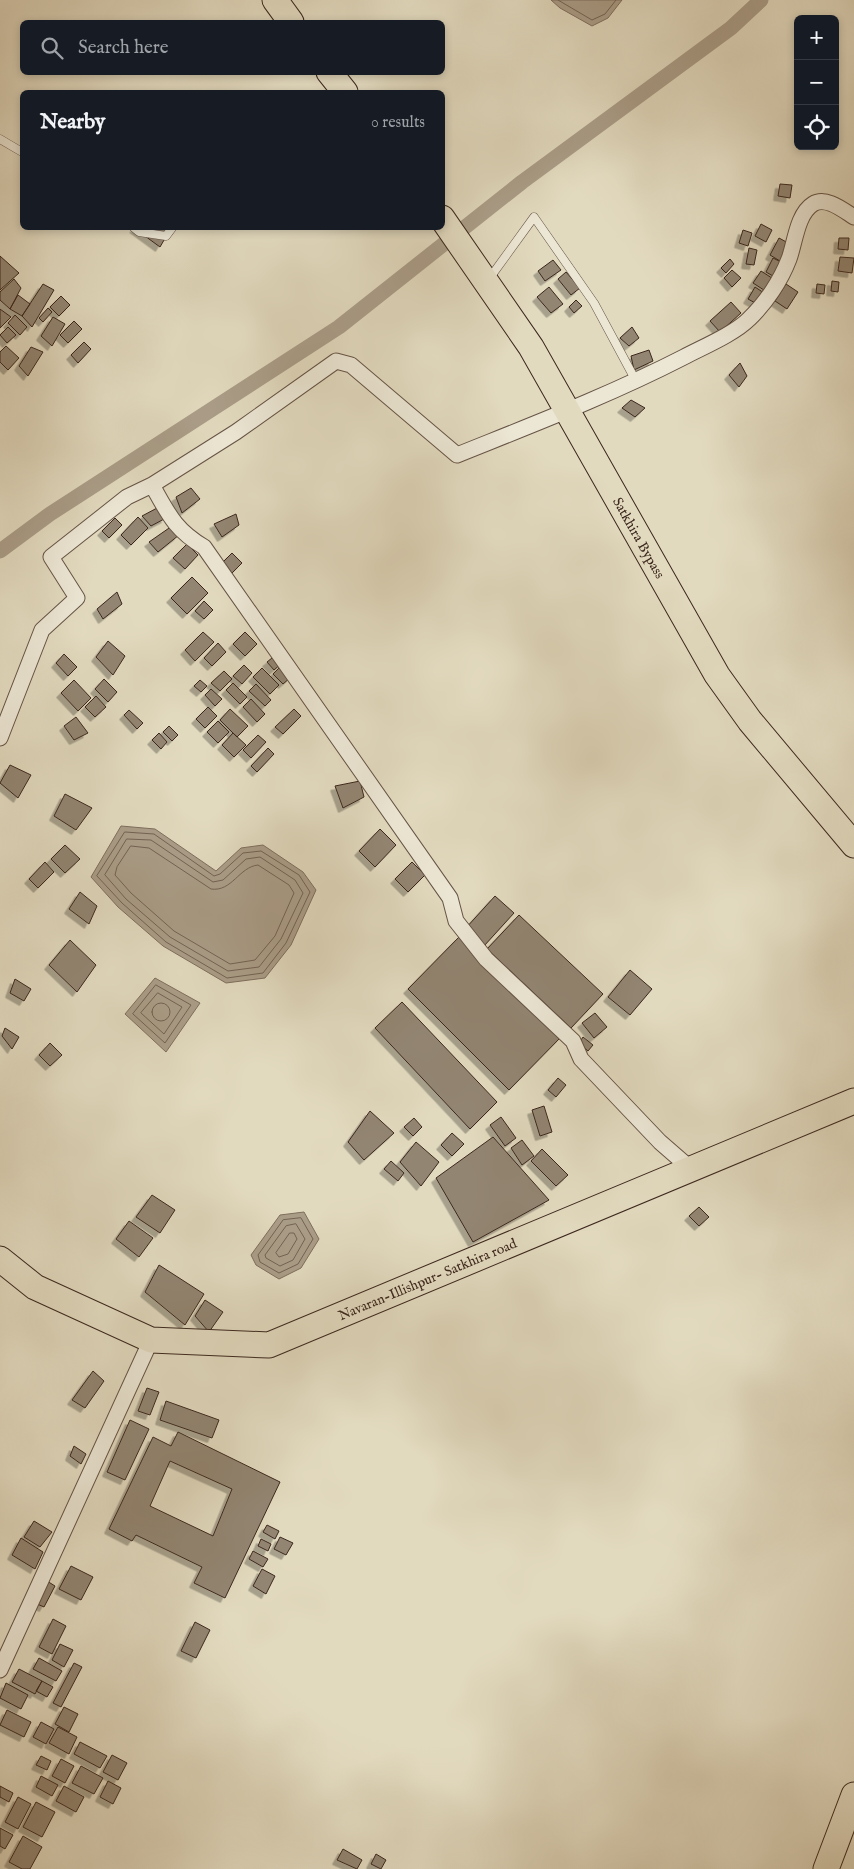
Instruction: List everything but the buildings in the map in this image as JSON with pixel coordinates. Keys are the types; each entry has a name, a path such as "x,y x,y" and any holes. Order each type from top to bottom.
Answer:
{"highway":[{"path":"275,0 290,20"},
{"path":"331,75 343,90"},
{"name":"Satkhira Bypass","path":"445,222 532,348 718,675 750,721 854,845"},
{"name":"Navaran-Illishpur- Satkhira road","path":"0,1259 35,1287 151,1340 269,1345 854,1101"},
{"path":"826,1869 854,1795"}],"street":[{"path":"0,738 42,630 77,598 51,557 127,497 152,485 236,432 336,361 344,362 361,373 387,398 457,454 568,411 637,381 711,343 749,320 773,289 789,258 796,231 807,210 814,203 827,201 854,217"},
{"path":"152,485 172,519 185,536 204,546 389,810 450,898 456,921 486,959 573,1041 581,1059 660,1142 690,1169"},
{"path":"0,1670 151,1340"}],"lane":[{"path":"0,139 20,151"},
{"path":"483,277 534,217 594,303 637,381"},
{"path":"136,230 166,236 170,230"}],"water":[{"path":"551,0 622,0 608,18 592,26 560,8"},
{"path":"121,826 155,829 216,871 241,848 263,845 303,872 316,890 291,945 265,978 226,983 163,946 118,907 91,877"},
{"path":"155,978 200,1003 166,1052 125,1014"},
{"path":"304,1212 319,1239 301,1268 279,1279 256,1265 251,1255 280,1215"}],"waterway":[{"path":"0,551 50,514 339,327 522,182 731,28 761,0"}]}
